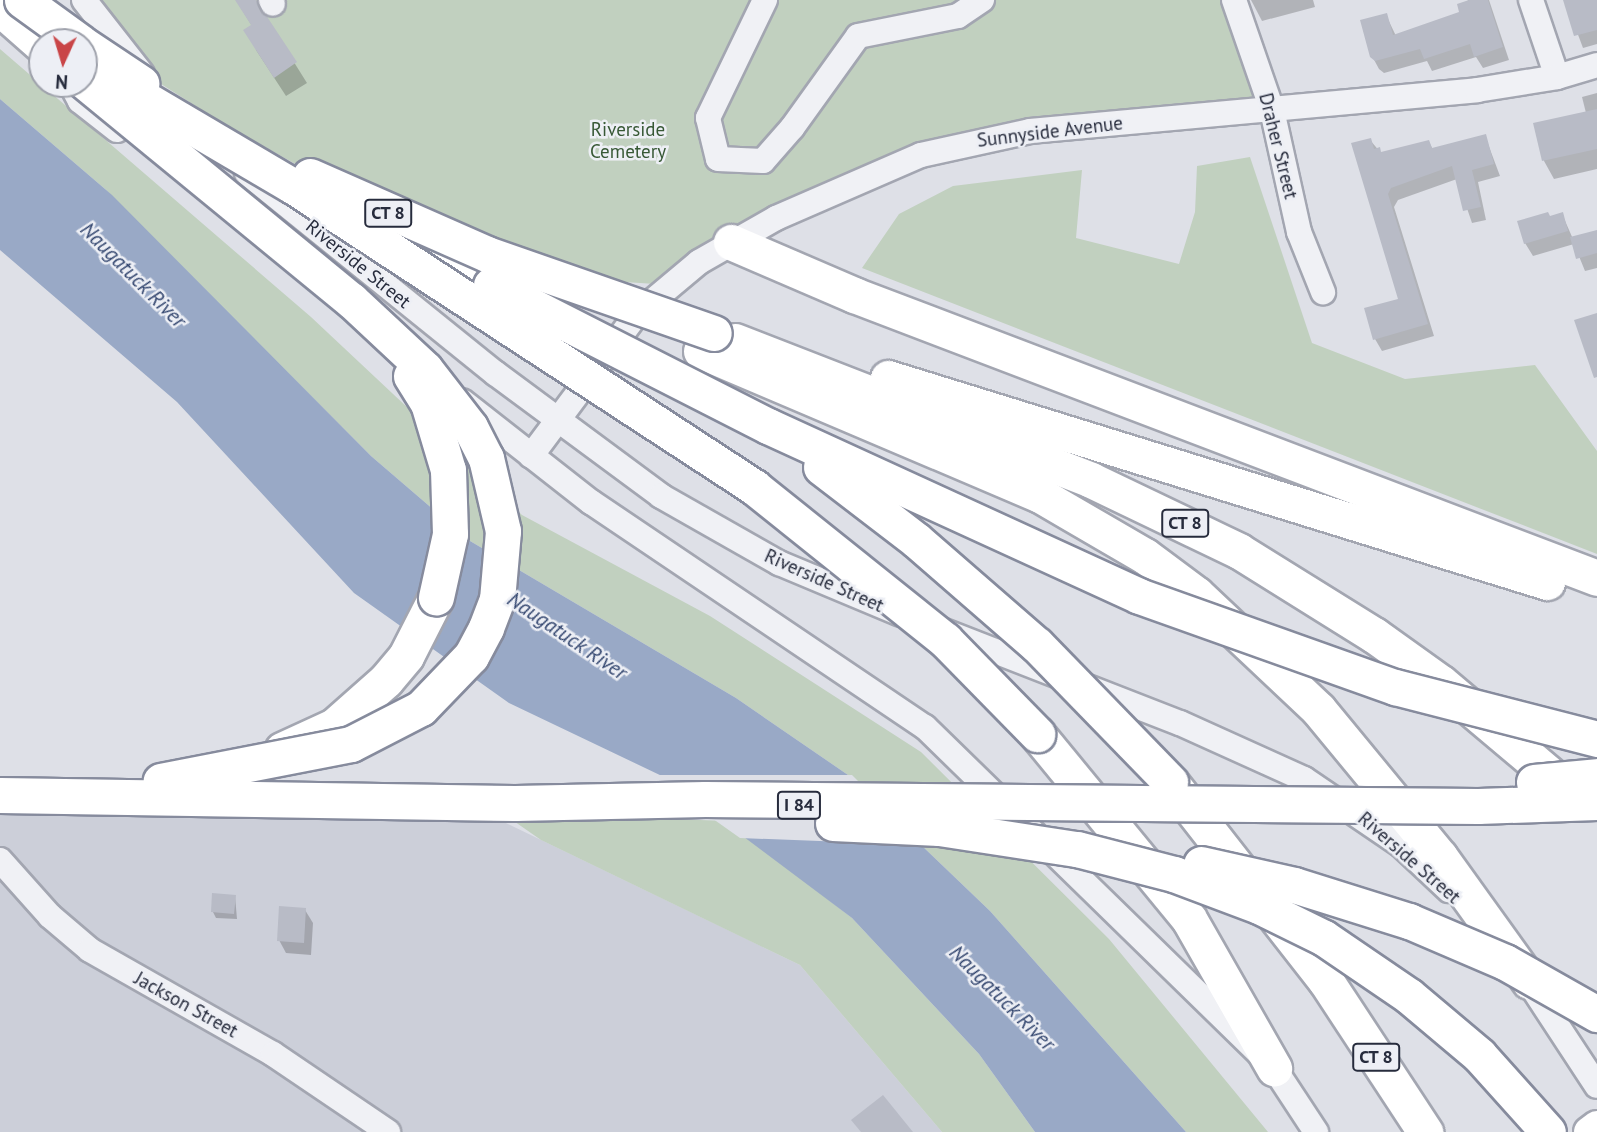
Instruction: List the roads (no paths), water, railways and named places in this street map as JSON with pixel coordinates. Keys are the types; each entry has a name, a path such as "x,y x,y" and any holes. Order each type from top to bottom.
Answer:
{"highway":[{"path":"10,8 34,28"},
{"path":"10,8 51,28"},
{"path":"10,8 28,29"},
{"path":"10,8 28,36"},
{"name":"CT 8","path":"98,54 151,89 304,173 507,262 1091,480 1239,551 1374,635 1441,683 1597,816"},
{"name":"CT 8","path":"98,70 293,186 768,426 916,540 1037,645 1170,782 1326,981 1424,1132"},
{"path":"77,796 306,755 375,734 421,708 471,656 486,628 500,578 503,531 486,458 450,398 425,369 351,300 98,92"},
{"path":"77,796 261,758 334,726 360,706 406,656 422,628 444,566 451,502 445,459 428,403 383,342 89,98"},
{"path":"293,186 780,506 945,640 1037,734 1189,919 1274,1068"},
{"path":"731,242 853,295 1597,578"},
{"path":"711,336 1597,597"},
{"path":"711,336 1040,495 1145,556 1196,594 1278,667 1345,740 1448,868 1539,995"},
{"path":"768,426 1066,566 1215,627 1395,687 1597,739"},
{"path":"1410,806 1466,789 1597,776"},
{"name":"I 84","path":"0,795 1597,816"},
{"name":"I 84","path":"515,803 705,799 1410,806 1597,802"},
{"path":"515,803 593,813 940,828 1174,859 1294,885 1409,921 1505,962 1597,1014"},
{"path":"515,803 568,812 951,829 1077,849 1174,874 1292,921 1370,967 1479,1055 1548,1132"}],"main road":[{"path":"1589,1132 1597,1126"}],"street":[{"name":"Riverside Street","path":"84,0 146,79 212,145 557,422 661,496 779,564 1180,723 1304,779 1356,811 1435,876 1539,995 1597,1086"},
{"path":"765,0 708,118 718,159 763,161 792,128 858,36 958,16 982,0"},
{"name":"Draher Street","path":"1234,0 1272,110 1299,232 1323,292"},
{"path":"1531,0 1557,77"},
{"name":"Sunnyside Avenue","path":"531,456 637,314 731,242 890,167 956,144 1030,131 1478,90 1557,77 1597,65"},
{"path":"79,98 531,456 678,562 925,727 1274,1068 1316,1132"},
{"name":"Jackson Street","path":"0,860 50,916 90,950 273,1054 388,1132"}],"water":[{"name":"Naugatuck River","path":"0,99 112,195 371,456 470,541 736,698 848,775 990,911 1186,1132 1035,1132 979,1054 852,918 664,777 509,703 354,593 177,402 0,250"}],"park label":[{"name":"Riverside Cemetery","path":"628,141"}]}
